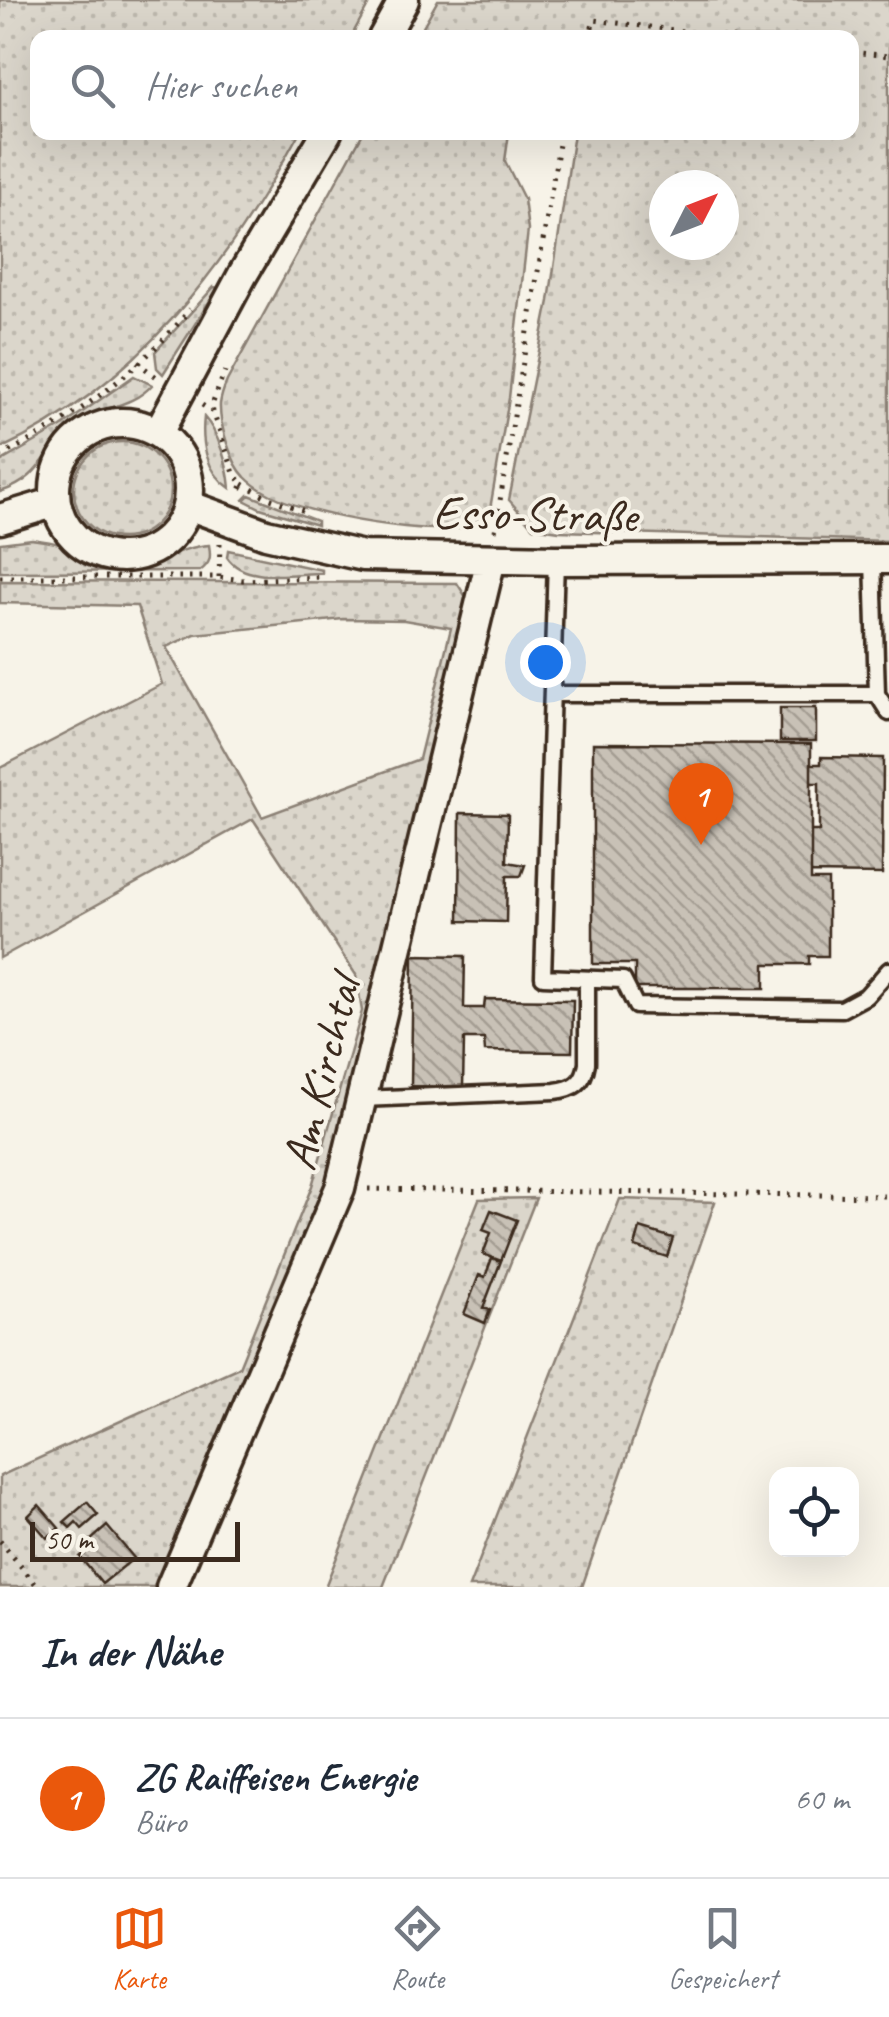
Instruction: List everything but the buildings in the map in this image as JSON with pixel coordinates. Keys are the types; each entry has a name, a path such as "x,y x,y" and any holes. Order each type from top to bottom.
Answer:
{"street":[{"path":"387,30 404,0"},
{"path":"158,433 243,274 322,140"},
{"path":"115,423 137,424 158,433 178,452 188,478 188,505 178,526 163,543 143,554 121,557 98,553 79,541 64,524 56,502 55,480 62,459 75,441 94,429 115,423"},
{"path":"0,519 56,502"},
{"name":"Esso-Straße","path":"188,505 226,522 351,554 556,560 881,559"},
{"name":"Am Kirchtal","path":"170,1587 340,1188 491,559"}],"lane":[{"path":"881,559 877,694 889,712"},
{"path":"556,560 543,977 623,980 636,1006 842,1009 866,996 889,970"},
{"path":"552,694 877,694"},
{"path":"362,1099 555,1090 578,1084 585,1075 588,979"}],"path":[{"path":"591,30 594,20 673,30"},
{"path":"859,53 889,56"},
{"path":"491,559 560,140"},
{"path":"0,456 84,406 137,362 194,304"},
{"path":"137,362 213,412 242,484 268,498 320,516"},
{"path":"219,577 219,546 242,484"},
{"path":"0,577 243,580 339,576"},
{"path":"340,1188 889,1196"},
{"path":"0,1540 38,1587"}],"shaded area":[{"path":"0,0 371,0 355,30 30,30 30,140 295,140 242,229 175,316 95,391 50,422 0,449"},
{"path":"438,0 889,0 889,541 559,531 533,527 509,500 549,301 573,140 859,140 859,30 421,30"},
{"path":"359,140 508,140 505,161 524,199 528,230 509,398 489,515 477,523 453,529 374,523 313,510 262,490 245,477 235,462 224,432 220,404 227,381"},
{"path":"214,287 218,288 163,374 157,368 155,352"},
{"path":"134,376 152,385 134,399 74,424 34,471 0,492 0,462 61,427"},
{"path":"204,417 222,450 230,488 210,465 203,437"},
{"path":"122,442 140,446 156,456 166,472 170,490 166,508 156,524 140,534 122,538 104,534 88,524 78,508 74,490 78,472 88,456 104,446"},
{"path":"249,495 317,521 317,525 260,508 244,500"},
{"path":"32,539 63,545 112,569 137,567 209,545 210,556 200,571 0,572 0,543"},
{"path":"228,550 322,573 257,574 235,565 227,557"},
{"path":"0,581 457,583 468,600 343,1133 324,1191 158,1587 0,1587 0,1476 239,1367 312,1186 362,1011 356,975 253,819 0,958 0,768 162,684 137,606 0,603","holes":["343,619 404,620 451,628 419,759 262,817 166,647 195,634"]},
{"path":"536,1198 383,1587 325,1587 479,1199"},
{"path":"620,1199 715,1202 582,1587 469,1587"}],"place":[{"name":"ZG Raiffeisen Energie","path":"701,845"}]}
